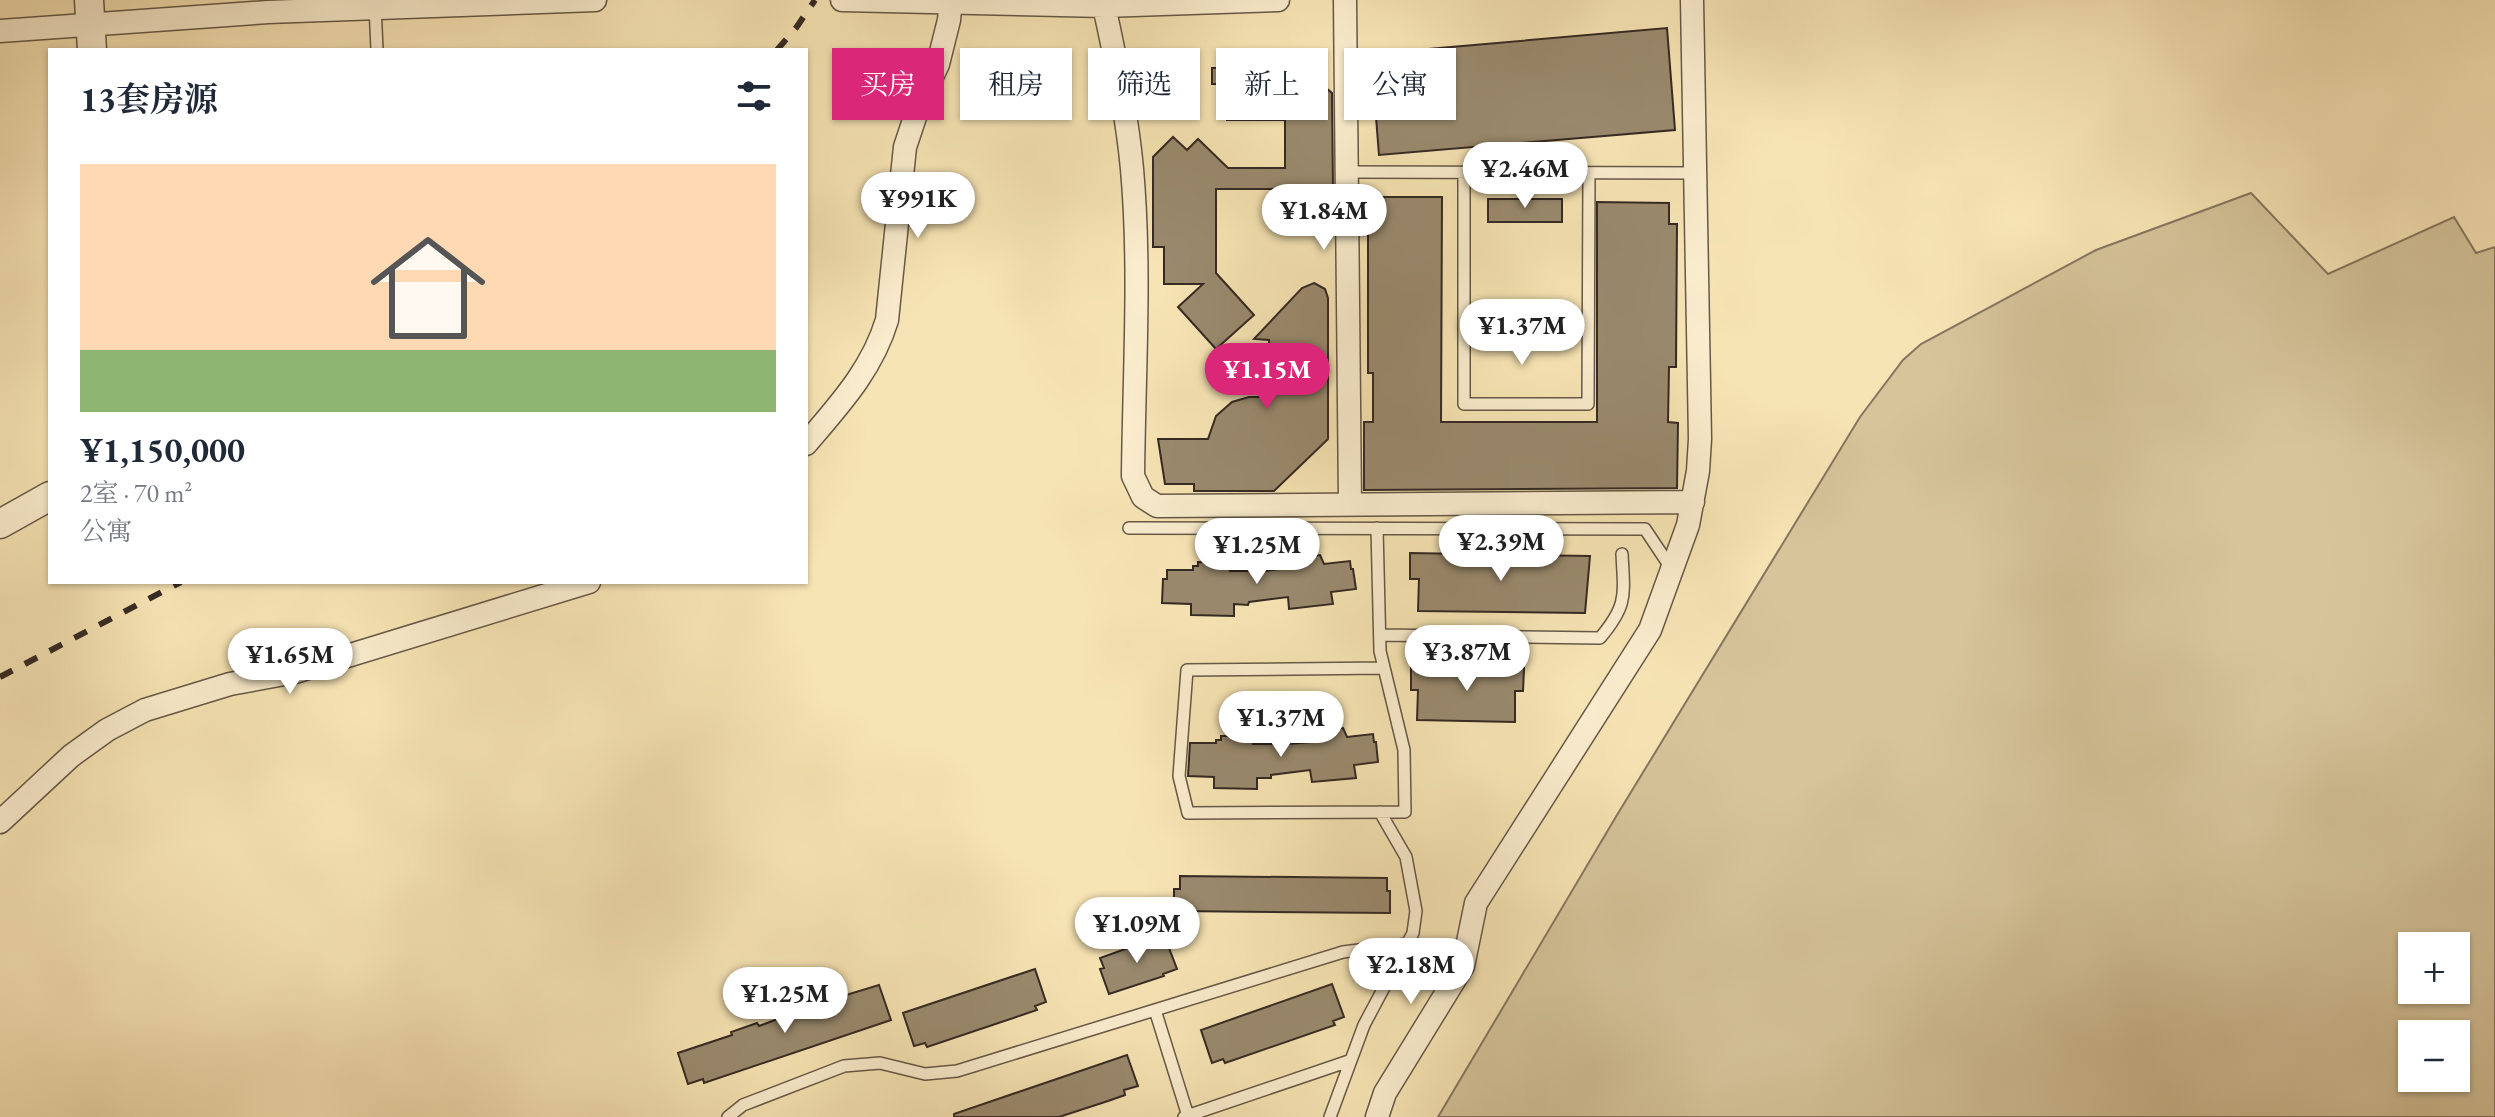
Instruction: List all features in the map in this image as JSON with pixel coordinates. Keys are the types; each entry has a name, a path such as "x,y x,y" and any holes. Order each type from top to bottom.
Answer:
{"street":[{"path":"0,31 375,4 595,0"},
{"path":"842,0 1104,6 1278,0"},
{"path":"1345,0 1350,504"},
{"path":"1377,1117 1385,1093 1463,966 1476,903 1650,630 1673,570 1693,502 1700,439 1692,0"},
{"path":"808,442 859,381 882,337 887,320 905,147 919,105 938,64 951,1"},
{"path":"1104,6 1120,76 1132,173 1135,229 1133,476 1139,491 1157,506 1693,502"},
{"path":"0,524 48,497"},
{"path":"0,822 71,756 107,730 145,710 230,684 295,672 582,584"}],"lane":[{"path":"375,4 377,48"},
{"path":"1347,172 1695,173"},
{"path":"1464,173 1464,404 1588,404 1589,173"},
{"path":"1129,528 1645,529 1673,570"},
{"path":"1377,528 1380,635 1384,668 1404,750 1405,812 1188,813 1179,776 1187,670 1384,668"},
{"path":"1380,635 1600,638 1624,599 1622,554"},
{"path":"1330,1117 1349,1061 1378,993 1413,933 1416,911 1406,857 1380,812"},
{"path":"728,1117 743,1105 844,1066 880,1063 925,1074 947,1073 1343,952 1407,944"},
{"path":"1155,1010 1186,1116 1349,1061"}],"shaded area":[{"path":"2251,193 2328,274 2454,217 2476,253 2495,247 2495,1117 1438,1117 1617,815 1860,417 1903,360 1921,344 2096,250"}],"building":[{"path":"1667,28 1675,130 1379,155 1376,120 1456,120 1456,48 1439,48"},
{"path":"1212,68 1216,68 1216,84 1212,84"},
{"path":"1328,90 1332,93 1333,189 1216,189 1216,273 1254,315 1216,349 1178,307 1203,284 1164,284 1164,247 1153,247 1153,157 1173,137 1187,150 1198,139 1228,168 1285,168 1285,120 1328,120"},
{"path":"1374,197 1442,197 1441,422 1597,422 1597,202 1669,203 1669,224 1677,224 1676,367 1669,367 1668,422 1678,423 1677,488 1364,490 1364,422 1373,422 1373,373 1368,373 1368,224 1374,224"},
{"path":"1488,199 1562,199 1562,222 1488,222"},
{"path":"1314,283 1325,289 1328,298 1328,439 1274,491 1194,491 1194,484 1165,484 1158,439 1208,439 1216,416 1232,402 1249,397 1269,397 1269,340 1254,339 1302,288"},
{"path":"1410,553 1590,556 1585,613 1418,611 1419,579 1410,579"},
{"path":"1320,555 1324,564 1350,561 1353,569 1356,589 1331,592 1333,604 1289,609 1288,597 1249,602 1248,605 1234,604 1234,616 1191,615 1191,604 1162,603 1163,579 1167,579 1167,570 1193,570 1198,562 1226,563 1230,571 1265,571 1287,568 1286,565 1293,564 1292,559"},
{"path":"1411,667 1524,668 1523,691 1515,691 1515,722 1417,720 1418,690 1411,690"},
{"path":"1343,728 1347,737 1373,734 1376,742 1378,762 1354,765 1356,778 1312,782 1310,770 1257,778 1257,789 1214,788 1214,777 1188,776 1190,743 1216,743 1221,736 1249,736 1253,744 1310,742 1309,738 1316,737 1315,732"},
{"path":"1180,876 1387,878 1390,913 1174,911 1174,889 1180,889"},
{"path":"1164,935 1177,969 1109,994 1100,969 1104,968 1100,958"},
{"path":"1035,969 1046,1002 1035,1006 1037,1010 927,1047 925,1043 914,1046 903,1013"},
{"path":"1332,984 1344,1017 1333,1021 1335,1025 1225,1063 1223,1059 1212,1063 1201,1030"},
{"path":"879,985 891,1020 704,1083 703,1079 688,1084 678,1053 757,1023 759,1026 793,1011"},
{"path":"1127,1055 1138,1086 1124,1090 1125,1095 1059,1117 954,1117 954,1114"}],"railway":[{"path":"779,48 815,0"},
{"path":"0,677 177,584"}]}
